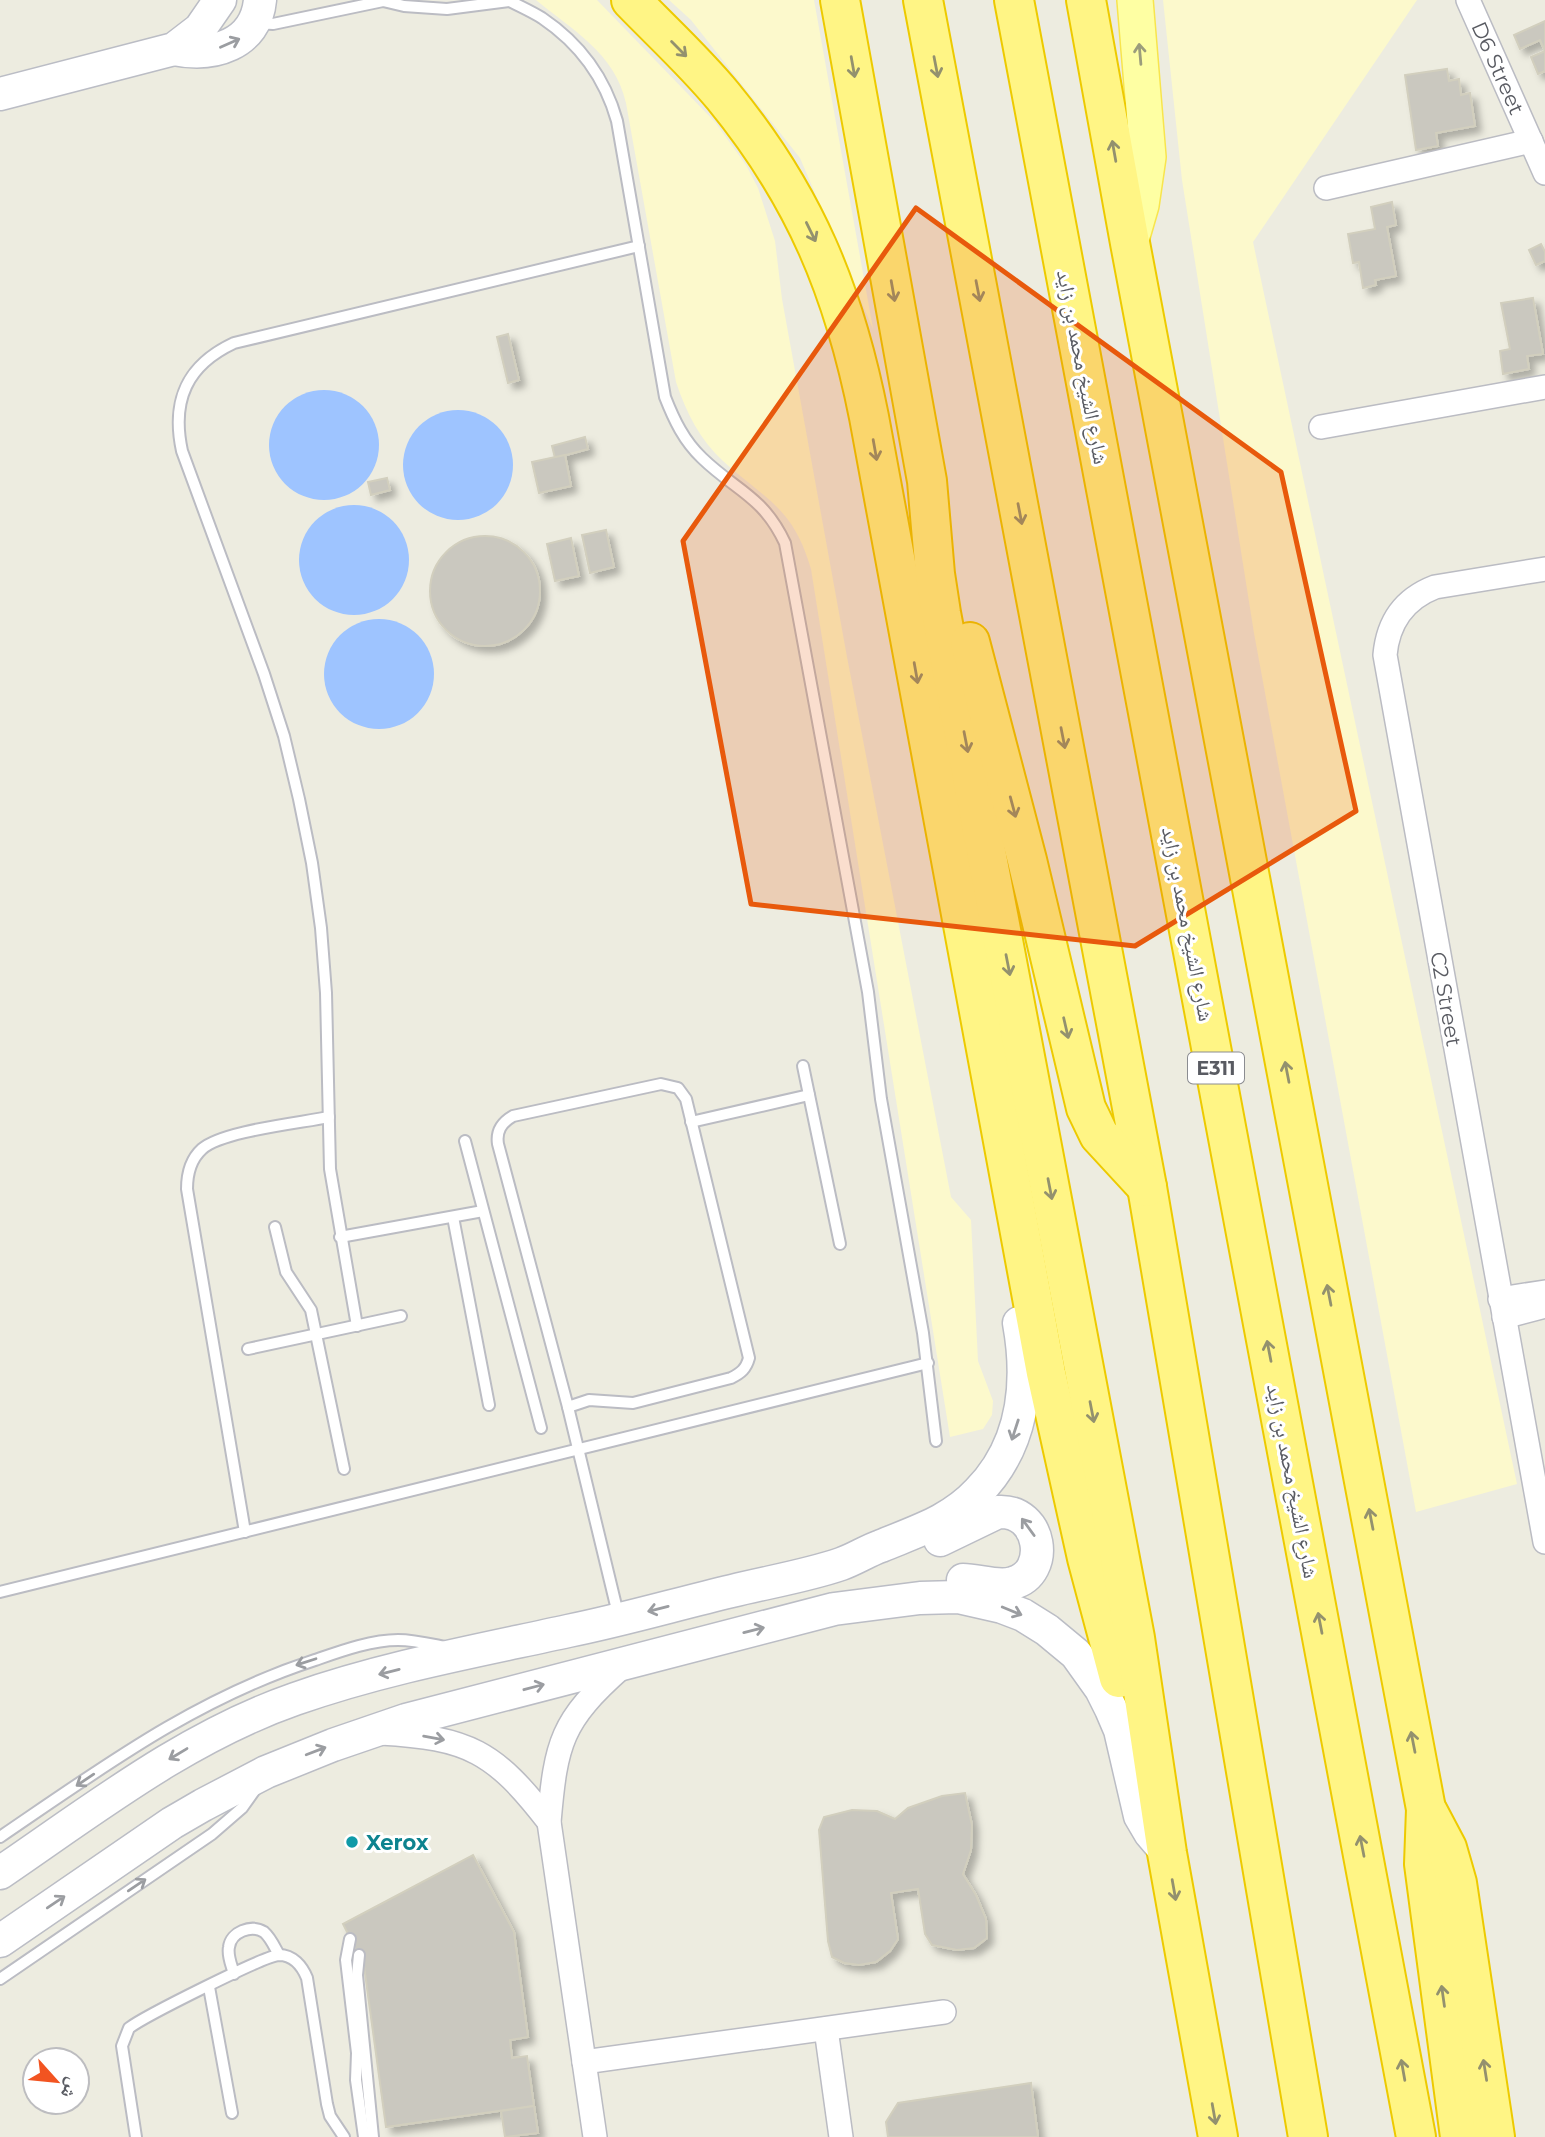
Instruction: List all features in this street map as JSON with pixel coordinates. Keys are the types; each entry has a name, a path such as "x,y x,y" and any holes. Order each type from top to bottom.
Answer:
{"highway":[{"path":"631,0 722,95 773,164 815,240 847,321 869,416 1046,1373 1087,1558 1132,1723 1159,1798"},
{"path":"841,0 927,481 1027,860 1083,1100 1100,1135 1147,1187"},
{"path":"923,0 1147,1187 1308,2137"},
{"name":"شارع الشيخ محمد بن زايد","path":"1014,0 1416,2137"},
{"path":"1087,0 1130,243 1426,1810 1424,1864 1460,2137"},
{"path":"927,481 941,613 1135,1638 1167,1853 1218,2137"},
{"path":"1426,1810 1447,1849 1457,1882 1495,2137"}],"main road":[{"path":"1130,243 1141,205 1148,156 1135,0"}],"street":[{"path":"174,49 200,29 220,0"},
{"name":"D6 Street","path":"1468,0 1545,173"},
{"path":"0,94 174,49 205,51 229,46 248,32 257,11"},
{"path":"1326,188 1531,141"},
{"path":"1321,427 1545,387"},
{"name":"C2 Street","path":"1545,569 1435,587 1423,592 1402,608 1395,618 1389,630 1385,655 1545,1542"},
{"path":"843,1563 945,1519 978,1492 1003,1459 1018,1421 1025,1381 1024,1348 1008,1265 1017,1219"},
{"path":"1502,1308 1545,1293"},
{"path":"1502,1308 1545,1306"},
{"path":"0,1873 146,1774 217,1732 254,1715 332,1687 843,1563 867,1561 945,1538 998,1512 1022,1518 1033,1531 1036,1558 1032,1567 1019,1581 1010,1584 967,1580 925,1583 883,1592 848,1607"},
{"path":"0,1941 172,1823 267,1772 366,1732 848,1607 935,1597 981,1601 1023,1615 1062,1641 1089,1670 1111,1709 1119,1730 1140,1816 1167,1853"},
{"path":"595,2137 549,1822 553,1772 564,1735 584,1703 626,1663"},
{"path":"366,1732 447,1740 479,1753 507,1773 549,1822"},
{"path":"584,2062 944,2012"},
{"path":"826,2028 841,2137"}],"lane":[{"path":"257,11 273,24 384,1 404,6 447,9 508,0 539,16 568,38 587,60 605,88 617,121 665,397 673,420 685,440 701,458 762,506 776,524 785,543 868,992 880,1099 919,1302 936,1441"},
{"path":"357,1325 340,1237 328,1153 326,992 312,863 284,736 182,451 178,432 181,395 202,363 217,351 234,343 639,246"},
{"path":"803,1066 840,1244"},
{"path":"568,1407 589,1400 625,1403 645,1400 731,1377 740,1374 749,1358 683,1093 667,1084 513,1116 506,1120 498,1132 498,1144 579,1449 619,1619"},
{"path":"691,1122 809,1095"},
{"path":"245,1532 187,1178 202,1149 221,1138 329,1117"},
{"path":"465,1141 541,1428"},
{"path":"340,1237 483,1211"},
{"path":"453,1217 489,1405"},
{"path":"275,1227 282,1262 310,1310 344,1469"},
{"path":"248,1349 401,1316"},
{"path":"0,1592 928,1363"},
{"path":"0,1837 155,1733 256,1681 327,1656 395,1640 469,1652"},
{"path":"0,1979 219,1829 242,1808 267,1772"},
{"path":"234,1974 229,1946 234,1936 246,1929 264,1933 279,1955 299,1964 307,1978 330,2116 344,2137"},
{"path":"350,1939 346,1960 356,2048 356,2080 364,2137"},
{"path":"135,2137 122,2046 125,2033 134,2024 234,1974 279,1955"},
{"path":"359,1955 357,1975 373,2137"},
{"path":"209,1987 232,2113"}],"highlighted area":[{"path":"916,208 1281,472 1356,811 1135,946 751,904 683,541"}],"sand":[{"path":"536,0 597,0 715,122 746,165 758,188 775,241 782,299 847,657 951,1197 971,1220 978,1361 993,1401 992,1415 983,1429 950,1437 811,569 804,548 787,518 715,453 689,415 676,382 626,103 620,85 602,56"},
{"path":"669,0 814,0 873,329 800,158 691,20"},
{"path":"1163,0 1417,0 1253,242 1517,1484 1416,1512 1254,633 1182,180"}],"water":[{"path":"324,390 345,394 363,406 375,424 379,445 375,466 363,484 345,496 324,500 303,496 285,484 273,466 269,445 273,424 285,406 303,394"},
{"path":"458,410 479,414 497,426 509,444 513,465 509,486 497,504 479,516 458,520 437,516 419,504 407,486 403,465 407,444 419,426 437,414"},
{"path":"354,505 375,509 393,521 405,539 409,560 405,581 393,599 375,611 354,615 333,611 315,599 303,581 299,560 303,539 315,521 333,509"},
{"path":"379,619 400,623 418,635 430,653 434,674 430,695 418,713 400,725 379,729 358,725 340,713 328,695 324,674 328,653 340,635 358,623"}],"building":[{"path":"1545,21 1545,51 1540,40 1520,49 1514,35"},
{"path":"1545,51 1545,71 1538,74 1531,57"},
{"path":"1447,69 1449,81 1459,79 1461,95 1470,93 1475,126 1436,133 1438,146 1416,150 1405,75"},
{"path":"1392,202 1396,225 1387,227 1396,276 1375,280 1376,285 1363,288 1359,262 1353,263 1348,234 1375,229 1371,207"},
{"path":"1541,244 1545,261 1536,265 1529,250"},
{"path":"1533,298 1543,354 1527,356 1529,369 1503,374 1500,351 1510,349 1501,303"},
{"path":"508,334 519,380 508,383 497,337"},
{"path":"585,437 588,449 555,458 552,446"},
{"path":"565,455 571,486 539,493 532,462"},
{"path":"387,478 390,490 371,495 368,482"},
{"path":"606,530 614,567 590,573 582,535"},
{"path":"485,536 506,540 524,552 536,570 540,591 536,612 524,630 506,642 485,646 464,642 446,630 434,612 430,591 434,570 446,552 464,540"},
{"path":"571,538 579,576 555,581 547,544"},
{"path":"965,1793 972,1825 971,1850 963,1874 986,1919 987,1938 974,1948 957,1950 932,1945 925,1934 918,1889 891,1893 898,1939 890,1951 876,1962 859,1965 844,1963 832,1957 828,1941 819,1830 824,1817 852,1810 877,1811 895,1819 908,1808 942,1796"},
{"name":"Xerox","path":"473,1855 514,1932 528,2037 510,2040 512,2058 527,2056 534,2106 386,2127 364,1966 343,1924"},
{"path":"1031,2083 1038,2137 888,2137 886,2122 898,2103"},
{"path":"534,2106 538,2133 505,2137 501,2111"}],"place":[{"name":"Xerox","path":"352,1842"}]}
